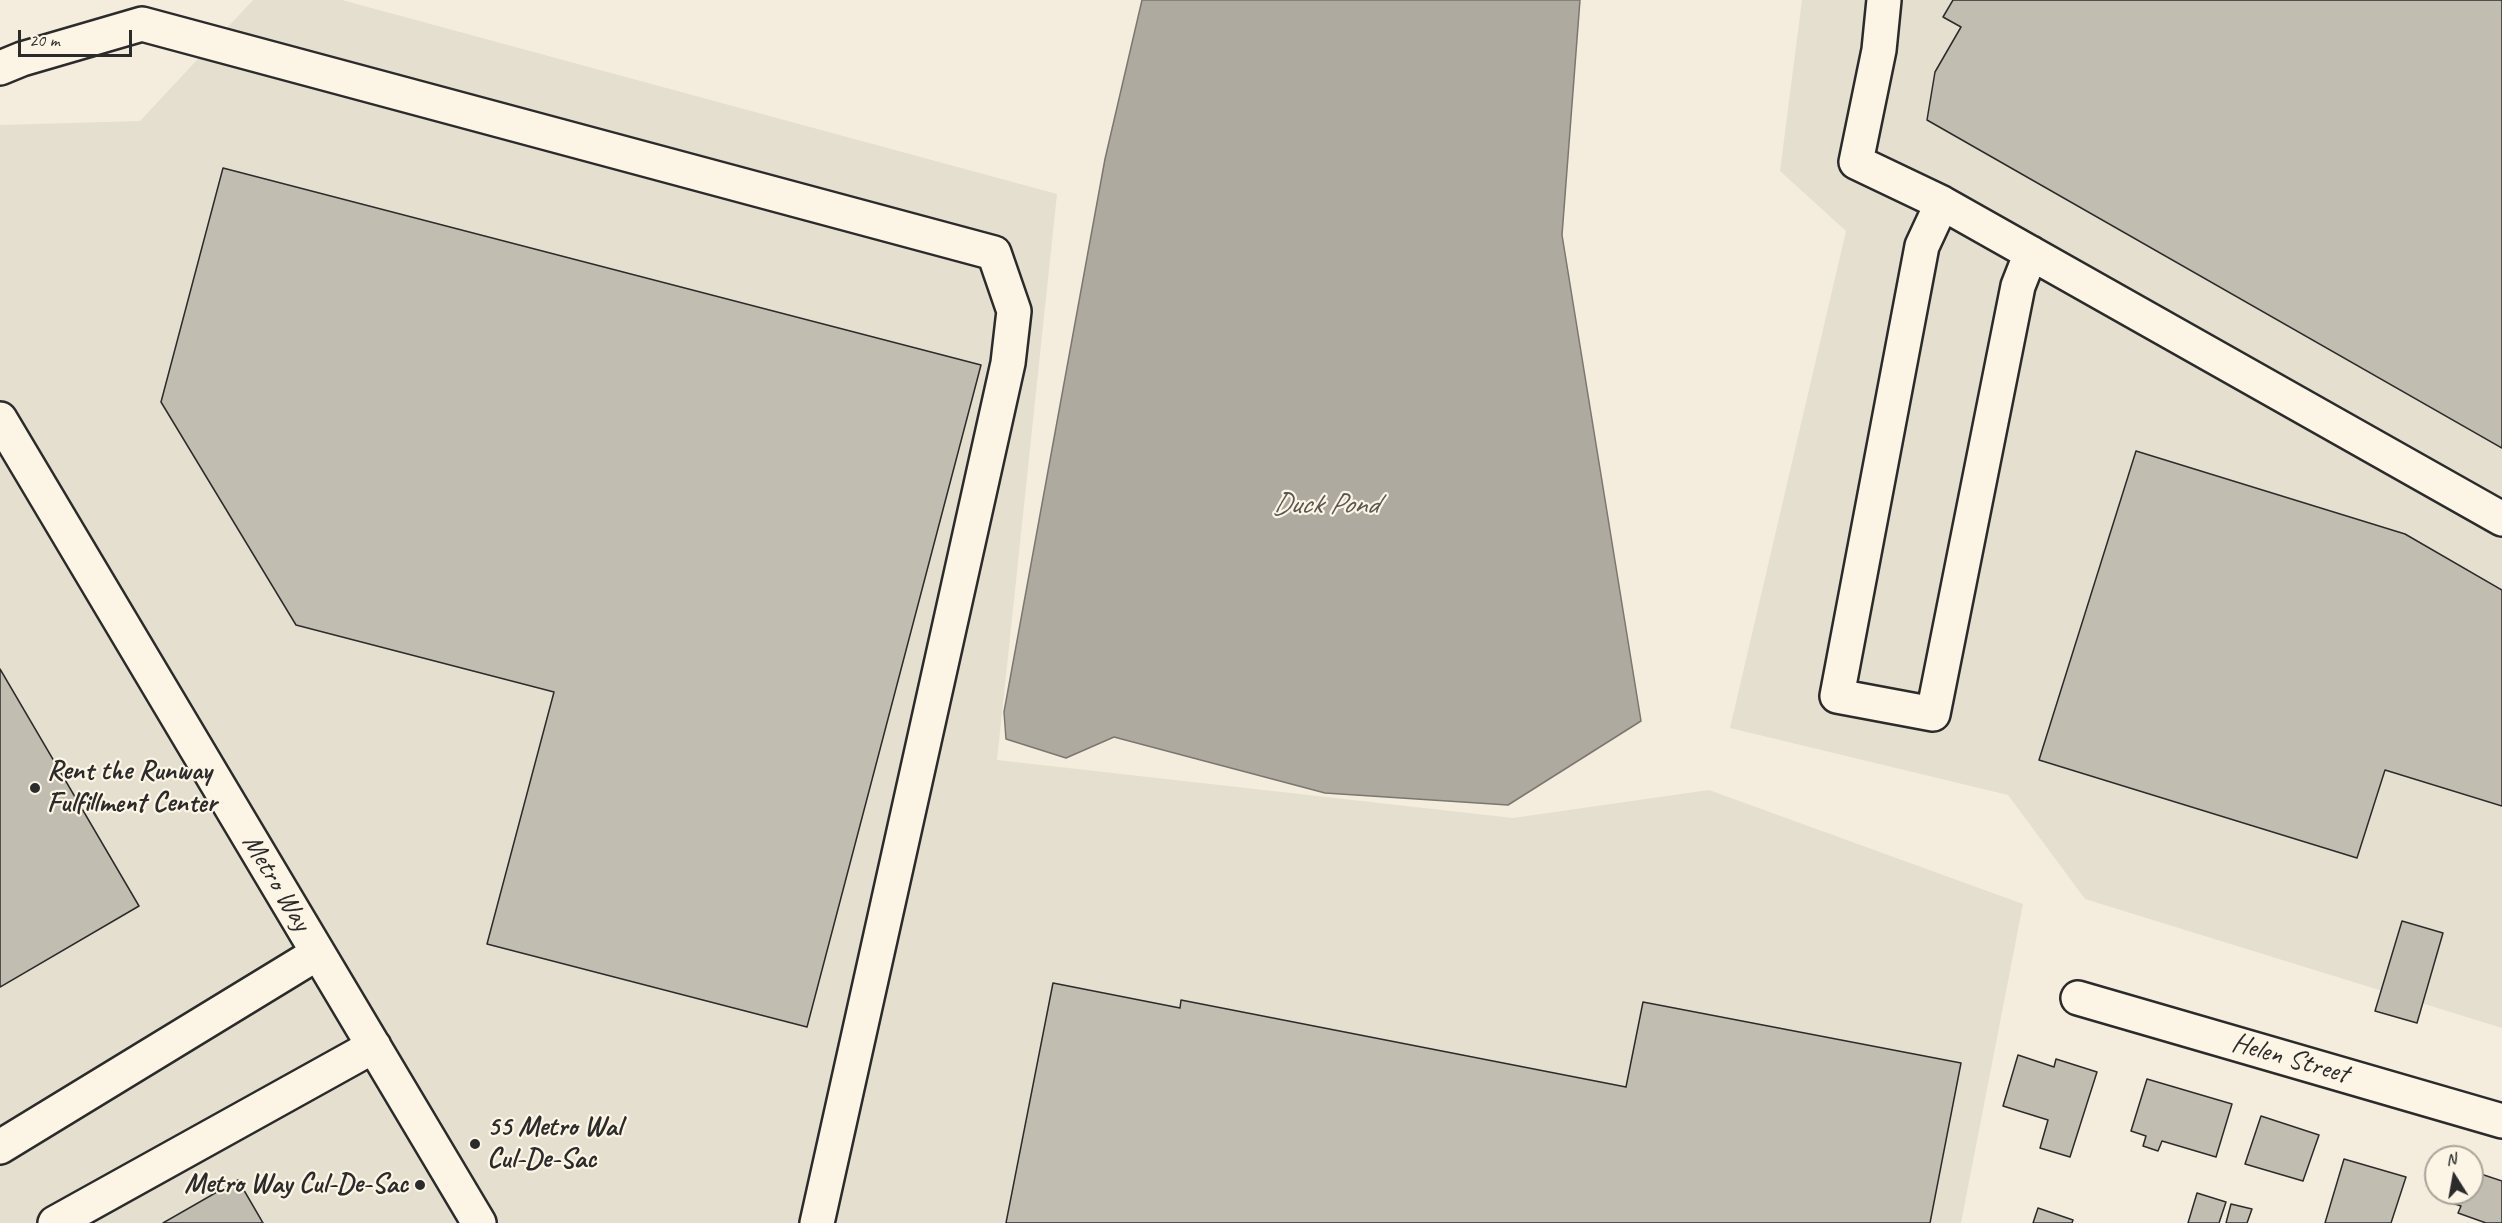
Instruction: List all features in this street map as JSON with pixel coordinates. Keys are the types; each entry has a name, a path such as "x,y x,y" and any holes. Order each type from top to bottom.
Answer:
{"street":[{"path":"1884,0 1880,50 1856,162 1942,203 2502,519"},
{"path":"0,68 22,59 142,24 994,253 1014,311 1008,363 817,1223"},
{"path":"1942,203 1922,246 1837,696 1933,714 2018,286 2031,253"},
{"name":"Metro Way","path":"0,419 479,1223"},
{"path":"0,1147 318,953"},
{"name":"Helen Street","path":"2078,998 2502,1121"},
{"path":"55,1223 374,1046"}],"shaded area":[{"path":"253,0 342,0 1057,194 997,760 1513,818 1709,790 2023,904 1961,1223 0,1223 0,125 140,121"},
{"path":"1802,0 2502,0 2502,1028 2085,899 2008,795 1730,728 1846,231 1780,171"}],"water":[{"name":"Duck Pond","path":"1142,0 1580,0 1562,235 1641,721 1508,805 1325,793 1114,737 1066,758 1006,739 1004,712 1105,159"}],"building":[{"path":"1953,0 2502,0 2502,448 1927,120 1935,72 1961,27 1943,17"},
{"path":"223,168 981,365 807,1027 487,944 554,692 296,625 161,402"},
{"path":"2136,451 2405,534 2502,590 2502,806 2385,770 2357,858 2039,760"},
{"name":"Rent the Runway Fulfillment Center","path":"0,669 139,906 0,987"},
{"path":"2402,921 2443,933 2417,1023 2375,1011"},
{"path":"1053,983 1180,1008 1181,1000 1626,1087 1643,1002 1961,1063 1930,1223 1006,1223"},
{"path":"2018,1055 2054,1067 2056,1059 2097,1072 2070,1157 2040,1148 2048,1120 2003,1106"},
{"path":"2147,1079 2232,1104 2216,1157 2162,1141 2158,1151 2143,1146 2146,1136 2131,1131"},
{"path":"2261,1116 2319,1135 2303,1181 2245,1164"},
{"path":"2344,1159 2406,1177 2391,1223 2325,1223"},
{"path":"2484,1175 2502,1181 2502,1223 2486,1223 2458,1213 2461,1206 2458,1205 2484,1205"},
{"path":"238,1180 263,1223 163,1223"},
{"path":"2197,1193 2226,1202 2219,1223 2188,1223"},
{"path":"2231,1204 2252,1209 2247,1223 2226,1223"},
{"path":"2038,1208 2073,1220 2072,1223 2033,1223"}],"place":[{"name":"Rent the Runway Fulfillment Center","path":"35,788"},
{"name":"55 Metro Wal Cul-De-Sac","path":"475,1144"},
{"name":"Metro Way Cul-De-Sac","path":"420,1185"}]}
